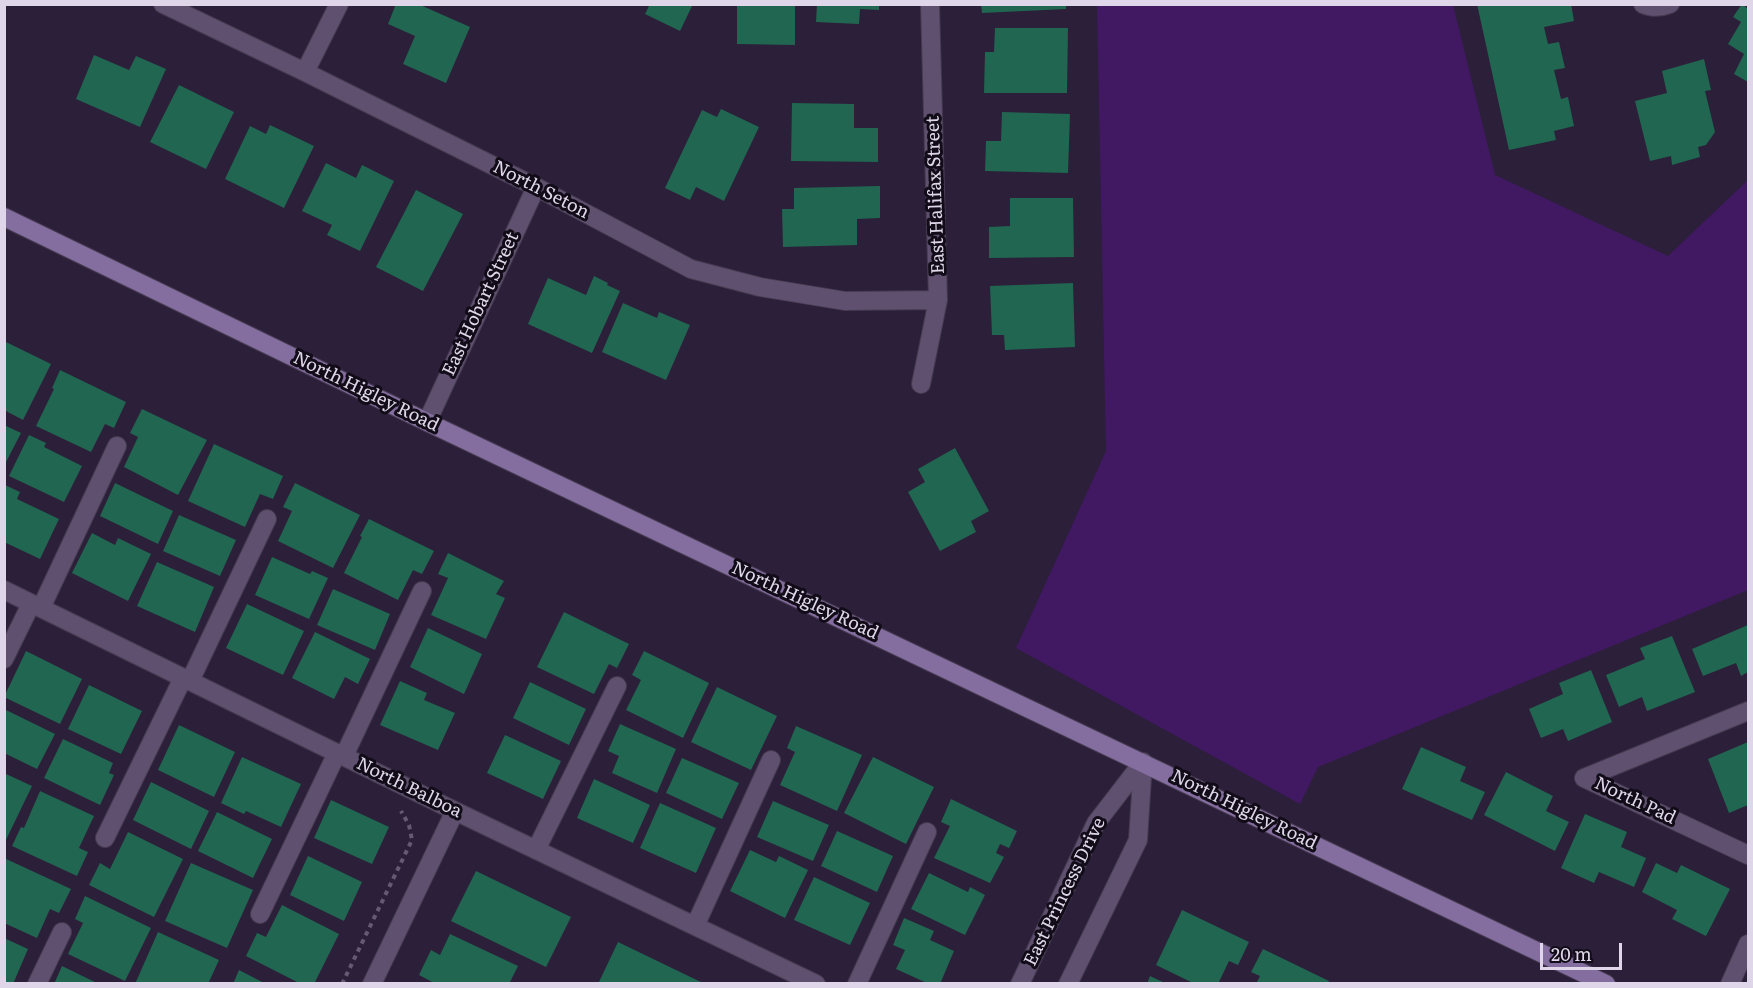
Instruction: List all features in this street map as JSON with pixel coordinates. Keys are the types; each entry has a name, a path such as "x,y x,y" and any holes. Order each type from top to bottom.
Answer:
{"main road":[{"name":"North Higley Road","path":"4,217 427,422 1606,984"}],"street":[{"name":"North Seton","path":"163,4 536,187 691,269 760,287 844,301 938,300"},
{"path":"305,72 339,4"},
{"name":"East Halifax Street","path":"921,384 938,300 930,4"},
{"path":"1642,4 1660,8 1670,4"},
{"name":"East Hobart Street","path":"427,422 536,187"},
{"path":"4,659 36,606 117,446"},
{"path":"105,838 267,519"},
{"name":"North Balboa","path":"4,591 695,926 778,975 816,984"},
{"path":"260,914 422,591"},
{"path":"536,850 617,686"},
{"name":"North Pad","path":"1749,711 1584,777 1749,855"},
{"path":"695,926 771,760"},
{"path":"1068,984 1138,840 1143,762"},
{"name":"East Princess Drive","path":"1020,984 1096,822 1143,762"},
{"path":"372,984 455,811"},
{"path":"857,984 927,832"},
{"path":"37,984 62,932"},
{"path":"1730,984 1749,944"}],"path":[{"path":"342,984 411,840 409,825 399,808"}],"shaded area":[{"path":"1097,5 1453,5 1495,175 1668,256 1748,180 1748,590 1318,767 1300,804 1016,648 1106,451"}],"building":[{"path":"396,4 418,4 470,27 446,83 403,64 415,36 388,24"},
{"path":"650,4 693,4 680,31 645,14"},
{"path":"737,4 795,4 795,45 737,44"},
{"path":"817,4 879,4 879,10 860,9 859,24 816,22"},
{"path":"981,4 1066,4 1066,9 982,13"},
{"path":"1477,4 1571,4 1574,21 1544,27 1548,44 1559,42 1565,68 1554,70 1561,99 1568,97 1574,126 1554,131 1556,140 1509,150"},
{"path":"1742,4 1748,9 1748,82 1734,74 1744,54 1728,44 1741,22 1733,17"},
{"path":"995,28 1068,28 1067,93 984,93 985,52 994,52"},
{"path":"94,55 129,70 136,56 166,69 140,127 76,99"},
{"path":"1704,59 1711,90 1705,91 1715,132 1706,145 1698,147 1700,157 1672,165 1671,156 1650,161 1635,101 1667,93 1662,71"},
{"path":"179,85 234,112 206,169 150,142"},
{"path":"792,103 854,104 854,128 878,128 878,162 791,161"},
{"path":"721,109 759,127 724,201 696,187 690,200 665,188 702,110 717,117"},
{"path":"1002,112 1070,114 1068,173 985,171 986,141 1001,141"},
{"path":"270,125 314,146 284,208 225,179 250,126 266,134"},
{"path":"326,163 356,178 362,165 394,181 360,251 327,235 332,225 302,211"},
{"path":"880,186 880,218 857,219 857,245 783,247 782,209 794,209 794,188"},
{"path":"416,190 463,214 423,291 376,267"},
{"path":"1010,198 1073,198 1074,257 989,258 989,227 1010,226"},
{"path":"594,276 620,291 592,353 528,324 548,278 586,295"},
{"path":"1073,283 1075,347 1005,350 1004,335 992,335 990,286"},
{"path":"623,303 657,318 659,312 690,325 666,380 602,352"},
{"path":"4,341 51,364 23,420 4,410"},
{"path":"60,370 126,402 114,428 105,424 91,452 36,426 54,389 52,388"},
{"path":"142,409 207,440 178,495 124,467 138,437 130,433"},
{"path":"4,425 21,433 4,466"},
{"path":"29,435 46,443 44,447 82,466 64,502 9,476"},
{"path":"214,444 283,476 273,499 260,494 245,527 188,501"},
{"path":"955,448 989,511 971,521 976,532 940,551 908,492 925,482 918,469"},
{"path":"115,483 173,511 158,544 100,516"},
{"path":"295,483 360,515 333,568 278,541 292,511 283,507"},
{"path":"5,485 20,492 17,499 59,519 40,559 4,542"},
{"path":"179,515 236,540 220,576 163,551"},
{"path":"369,519 434,551 422,574 413,570 398,600 344,573"},
{"path":"92,533 115,545 118,538 151,554 128,601 72,573"},
{"path":"448,553 504,581 496,594 505,598 486,639 431,615 448,578 438,574"},
{"path":"272,557 310,574 312,571 328,578 309,619 255,595"},
{"path":"157,562 214,587 195,632 137,606"},
{"path":"333,589 390,614 375,650 317,625"},
{"path":"247,604 304,631 283,675 226,648"},
{"path":"564,612 629,644 617,668 609,664 594,694 537,667"},
{"path":"1748,625 1748,672 1741,676 1736,663 1703,676 1692,649"},
{"path":"428,628 482,654 464,694 410,667"},
{"path":"315,632 370,659 358,684 345,677 334,699 292,678"},
{"path":"1672,636 1695,692 1647,711 1642,697 1619,707 1606,675 1645,659 1640,648"},
{"path":"26,651 82,679 60,724 4,697"},
{"path":"644,651 709,683 683,738 626,710 641,680 632,675"},
{"path":"1591,670 1612,722 1568,741 1563,729 1541,738 1529,709 1563,694 1559,683"},
{"path":"400,681 427,693 424,700 455,713 438,750 380,725"},
{"path":"530,682 586,709 569,745 513,718"},
{"path":"89,685 142,711 121,754 68,729"},
{"path":"717,687 777,716 751,770 691,742"},
{"path":"4,709 55,734 37,769 4,753"},
{"path":"620,724 676,749 657,793 612,773 619,756 608,751"},
{"path":"179,725 235,752 214,797 158,770"},
{"path":"796,726 862,755 837,811 780,785 795,752 787,748"},
{"path":"505,735 561,761 543,799 487,773"},
{"path":"63,739 113,763 109,773 114,775 100,805 44,778"},
{"path":"1748,742 1748,805 1729,813 1708,759"},
{"path":"1421,747 1466,767 1460,781 1485,792 1472,820 1402,789"},
{"path":"242,757 301,784 281,827 246,811 244,814 221,803"},
{"path":"873,757 934,787 906,844 844,813"},
{"path":"682,758 739,783 722,819 666,793"},
{"path":"1506,772 1553,796 1546,811 1569,822 1555,851 1484,815"},
{"path":"4,773 32,786 4,844"},
{"path":"594,779 650,805 633,843 577,818"},
{"path":"151,782 209,811 191,849 133,820"},
{"path":"40,791 94,816 79,848 88,852 77,876 12,846 21,827 24,828"},
{"path":"951,799 1017,831 1009,848 1000,844 996,853 1004,857 990,883 934,858 950,826 941,822"},
{"path":"331,800 389,827 372,864 314,838"},
{"path":"773,801 829,825 813,861 757,837"},
{"path":"660,803 716,828 696,873 640,848"},
{"path":"217,812 272,839 253,878 198,851"},
{"path":"1585,814 1627,832 1621,847 1646,858 1634,887 1599,872 1594,883 1561,868"},
{"path":"837,831 893,856 877,892 821,866"},
{"path":"128,832 183,859 154,917 89,885 100,863 110,869"},
{"path":"750,850 776,862 779,856 808,870 785,918 730,891"},
{"path":"308,856 362,882 344,921 290,895"},
{"path":"4,858 71,889 59,913 50,909 37,938 4,923"},
{"path":"191,863 253,890 227,948 165,921"},
{"path":"1656,863 1677,873 1681,865 1730,889 1706,936 1672,919 1677,910 1642,892"},
{"path":"476,871 571,917 546,967 451,921"},
{"path":"929,873 968,892 970,887 985,895 965,935 911,909"},
{"path":"814,877 870,903 850,945 794,920"},
{"path":"85,896 151,928 125,981 68,954 83,923 75,919"},
{"path":"282,905 339,934 314,984 301,984 246,956 257,933 266,937"},
{"path":"1182,910 1249,942 1238,965 1229,961 1218,984 1195,984 1156,965"},
{"path":"904,918 934,931 930,940 954,951 940,984 929,984 896,969 905,950 893,945"},
{"path":"158,932 219,960 208,984 135,984"},
{"path":"450,934 518,966 509,984 436,984 419,975 431,950 440,955"},
{"path":"4,938 28,949 13,984 4,984"},
{"path":"618,942 705,984 598,984"},
{"path":"1263,949 1329,981 1327,984 1256,984 1260,976 1251,972"},
{"path":"62,966 99,984 54,984"},
{"path":"239,970 266,984 233,984"},
{"path":"1150,976 1167,984 1147,984"}]}
